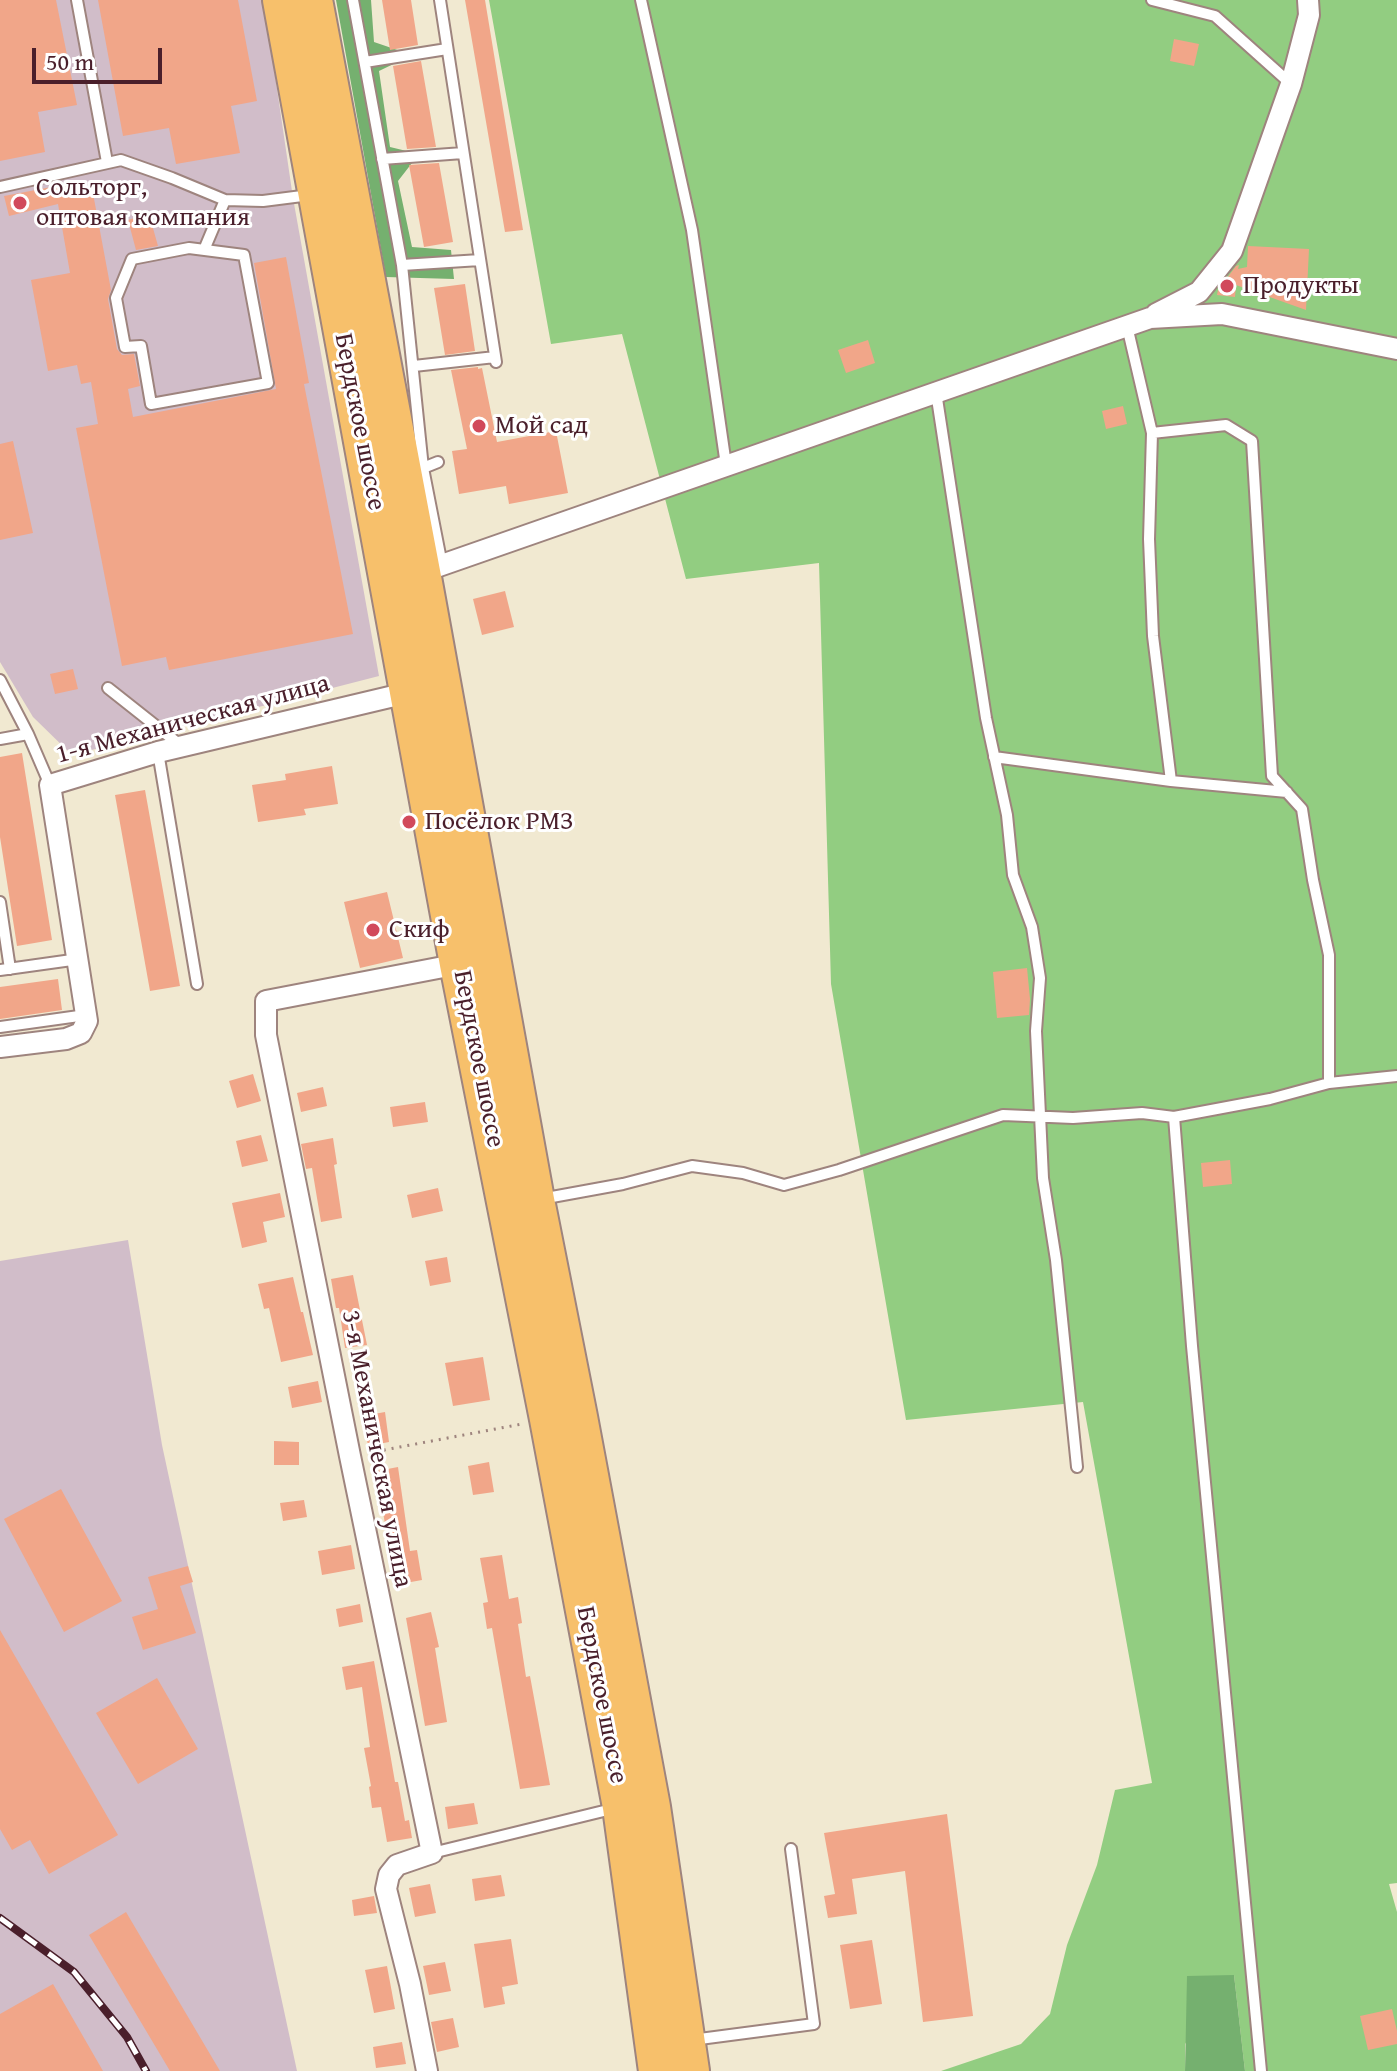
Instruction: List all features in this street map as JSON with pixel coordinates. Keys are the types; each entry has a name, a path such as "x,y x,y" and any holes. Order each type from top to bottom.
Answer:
{"highway":[{"name":"Бердское шоссе","path":"282,0 316,194 418,573"},
{"name":"Бердское шоссе","path":"313,0 418,573 426,690 459,964 622,1807 658,2071"},
{"name":"Бердское шоссе","path":"426,690 535,1200 581,1432 651,1807 688,2056"}],"street":[{"path":"418,573 1150,318 1199,292 1232,251 1291,84 1309,15 1308,0"},
{"path":"1150,318 1222,314 1397,349"},
{"name":"1-я Механическая улица","path":"86,1015 50,785 181,746 426,690"},
{"name":"3-я Механическая улица","path":"432,1853 266,1035 266,1001 459,964"},
{"path":"0,1047 66,1039 81,1033 87,1021 86,1015"},
{"path":"427,2071 410,1984 386,1889 389,1875 397,1865 432,1853"}],"lane":[{"path":"77,0 107,162"},
{"path":"353,0 402,265 414,366 423,468 418,573"},
{"path":"414,366 495,359 440,0"},
{"path":"641,0 692,230 726,465"},
{"path":"1152,0 1215,16 1291,84"},
{"path":"365,62 447,49"},
{"path":"382,159 463,153"},
{"path":"0,187 121,160 225,200 263,201 316,194"},
{"path":"204,250 225,200"},
{"path":"189,248 204,250 244,255 268,383 151,404 141,346 125,347 116,298 132,259 189,248"},
{"path":"402,265 480,260"},
{"path":"1127,326 1152,433 1149,539 1153,636 1171,781"},
{"path":"936,392 986,718 1007,815 1013,875 1032,927 1040,978 1036,1031 1043,1178 1056,1260 1077,1467"},
{"path":"1152,433 1226,425 1252,441 1272,776 1302,809 1329,955 1329,1083"},
{"path":"423,468 438,462"},
{"path":"0,680 50,785"},
{"path":"108,688 181,746"},
{"path":"0,739 28,734"},
{"path":"158,752 197,984"},
{"path":"994,757 1171,781 1287,792"},
{"path":"0,902 5,969 79,959"},
{"path":"0,1027 86,1015"},
{"path":"535,1200 623,1184 692,1166 743,1173 784,1185 839,1170 1003,1115 1073,1118 1142,1113 1174,1117 1270,1099 1329,1083 1397,1076"},
{"path":"1174,1117 1261,2071"},
{"path":"432,1853 622,1807"},
{"path":"688,2056 814,2024 791,1849"}],"path":[{"path":"350,1456 549,1419"}],"shaded area":[{"path":"0,0 264,0 293,198 379,676 72,755 33,717 0,662"},
{"path":"128,1240 162,1445 297,2071 0,2071 0,1261"}],"green space":[{"path":"336,0 371,0 374,42 412,55 379,71 390,147 419,154 398,181 412,247 451,250 454,279 386,277"},
{"path":"489,0 1397,0 1397,1883 1389,1884 1397,1912 1397,2071 1245,2071 1234,1975 1185,2044 1185,2071 941,2071 1021,2044 1050,2014 1067,1945 1097,1865 1115,1790 1152,1783 1083,1402 906,1420 831,984 819,563 686,579 622,334 551,344"},
{"path":"1234,1975 1245,2071 1185,2071 1187,1976"}],"building":[{"path":"0,0 56,0 77,105 38,112 45,152 0,161"},
{"path":"98,0 238,0 257,101 231,106 240,153 176,164 169,128 123,136"},
{"path":"382,0 411,0 418,45 390,50"},
{"path":"465,0 485,0 523,230 505,232"},
{"path":"1174,39 1199,44 1194,66 1170,61"},
{"path":"421,61 436,147 407,149 393,66"},
{"path":"439,163 453,242 424,247 409,165"},
{"path":"78,182 79,190 92,188 111,290 108,299 117,349 122,355 134,354 140,386 128,389 133,417 276,389 254,263 286,257 309,383 304,384 353,634 169,670 166,657 122,666 76,428 98,424 91,382 81,384 77,365 48,371 31,280 70,273 58,204 9,216 4,196"},
{"path":"149,214 158,246 136,250 128,220"},
{"path":"1248,246 1309,249 1306,310 1236,285 1235,297 1217,295 1236,266 1239,265 1238,269 1247,267"},
{"path":"465,284 475,351 445,355 434,288"},
{"path":"868,340 875,363 846,373 838,350"},
{"path":"482,368 497,442 556,431 568,493 509,504 506,486 459,494 452,451 467,449 451,370"},
{"path":"1123,406 1127,424 1106,429 1102,411"},
{"path":"13,441 33,533 0,540 0,444"},
{"path":"505,591 514,627 482,635 473,599"},
{"path":"73,669 78,689 55,694 50,674"},
{"path":"22,753 52,940 17,946 0,837 0,757"},
{"path":"332,766 338,804 304,809 306,815 258,822 252,785 286,780 285,774"},
{"path":"145,790 180,986 150,991 115,795"},
{"name":"Скиф","path":"387,892 403,958 360,968 344,902"},
{"path":"1027,968 1029,1015 997,1018 993,972"},
{"path":"58,979 62,1010 0,1019 0,987"},
{"path":"253,1074 261,1101 237,1108 229,1081"},
{"path":"323,1087 327,1106 301,1112 297,1093"},
{"path":"425,1102 428,1122 393,1127 390,1107"},
{"path":"261,1135 268,1161 242,1167 236,1141"},
{"path":"333,1138 342,1218 321,1222 312,1168 306,1169 301,1144"},
{"path":"1230,1160 1232,1184 1203,1187 1201,1163"},
{"path":"438,1188 443,1211 412,1218 407,1195"},
{"path":"280,1193 285,1217 263,1222 267,1242 242,1248 232,1203"},
{"path":"447,1257 451,1282 430,1286 425,1261"},
{"path":"353,1275 367,1345 345,1348 331,1279"},
{"path":"293,1277 313,1355 281,1362 269,1308 264,1309 258,1284"},
{"path":"483,1357 490,1400 453,1406 445,1363"},
{"path":"318,1381 322,1402 292,1408 288,1387"},
{"path":"385,1412 389,1442 368,1446 363,1416"},
{"path":"274,1441 299,1442 299,1465 274,1465"},
{"path":"489,1462 494,1492 473,1495 468,1466"},
{"path":"398,1467 410,1551 417,1550 422,1580 400,1584 392,1537 387,1538 377,1471"},
{"path":"61,1489 122,1601 64,1632 4,1519"},
{"path":"304,1500 307,1517 283,1521 280,1503"},
{"path":"351,1545 355,1569 322,1575 318,1551"},
{"path":"502,1555 509,1599 518,1597 522,1623 518,1624 526,1677 530,1676 550,1785 520,1789 492,1628 487,1629 483,1603 488,1602 480,1558"},
{"path":"188,1566 193,1582 180,1586 196,1633 143,1650 132,1617 158,1609 148,1577"},
{"path":"360,1604 363,1622 339,1627 336,1609"},
{"path":"431,1612 439,1647 435,1648 447,1722 425,1726 406,1618"},
{"path":"0,1630 118,1835 49,1874 30,1840 12,1850 0,1829"},
{"path":"374,1661 395,1782 398,1782 405,1821 409,1820 412,1838 387,1842 381,1807 372,1808 364,1748 370,1747 362,1687 346,1690 342,1667"},
{"path":"157,1678 198,1749 138,1784 96,1713"},
{"path":"474,1803 478,1824 448,1829 445,1807"},
{"path":"947,1814 973,2016 923,2022 905,1871 852,1879 857,1914 828,1918 824,1896 835,1894 824,1833"},
{"path":"501,1875 505,1896 475,1901 472,1879"},
{"path":"430,1884 436,1913 415,1917 409,1888"},
{"path":"374,1896 377,1913 354,1916 352,1900"},
{"path":"126,1912 220,2071 170,2071 89,1935"},
{"path":"511,1939 518,1984 502,1987 505,2004 484,2008 474,1944"},
{"path":"872,1940 882,2004 850,2009 840,1945"},
{"path":"445,1962 451,1991 429,1995 423,1966"},
{"path":"387,1966 395,2009 374,2013 365,1970"},
{"path":"53,1984 103,2071 0,2071 0,2014"},
{"path":"1392,2009 1397,2044 1368,2050 1360,2016"},
{"path":"453,2018 459,2047 437,2052 431,2022"},
{"path":"402,2042 406,2064 376,2068 373,2047"}],"railway":[{"path":"0,1918 74,1972 127,2037 146,2071"}],"place":[{"name":"Сольторг, оптовая компания","path":"20,203"},
{"name":"Продукты","path":"1227,286"},
{"name":"Мой сад","path":"479,426"},
{"name":"Посёлок РМЗ","path":"409,822"},
{"name":"Скиф","path":"373,930"}]}
